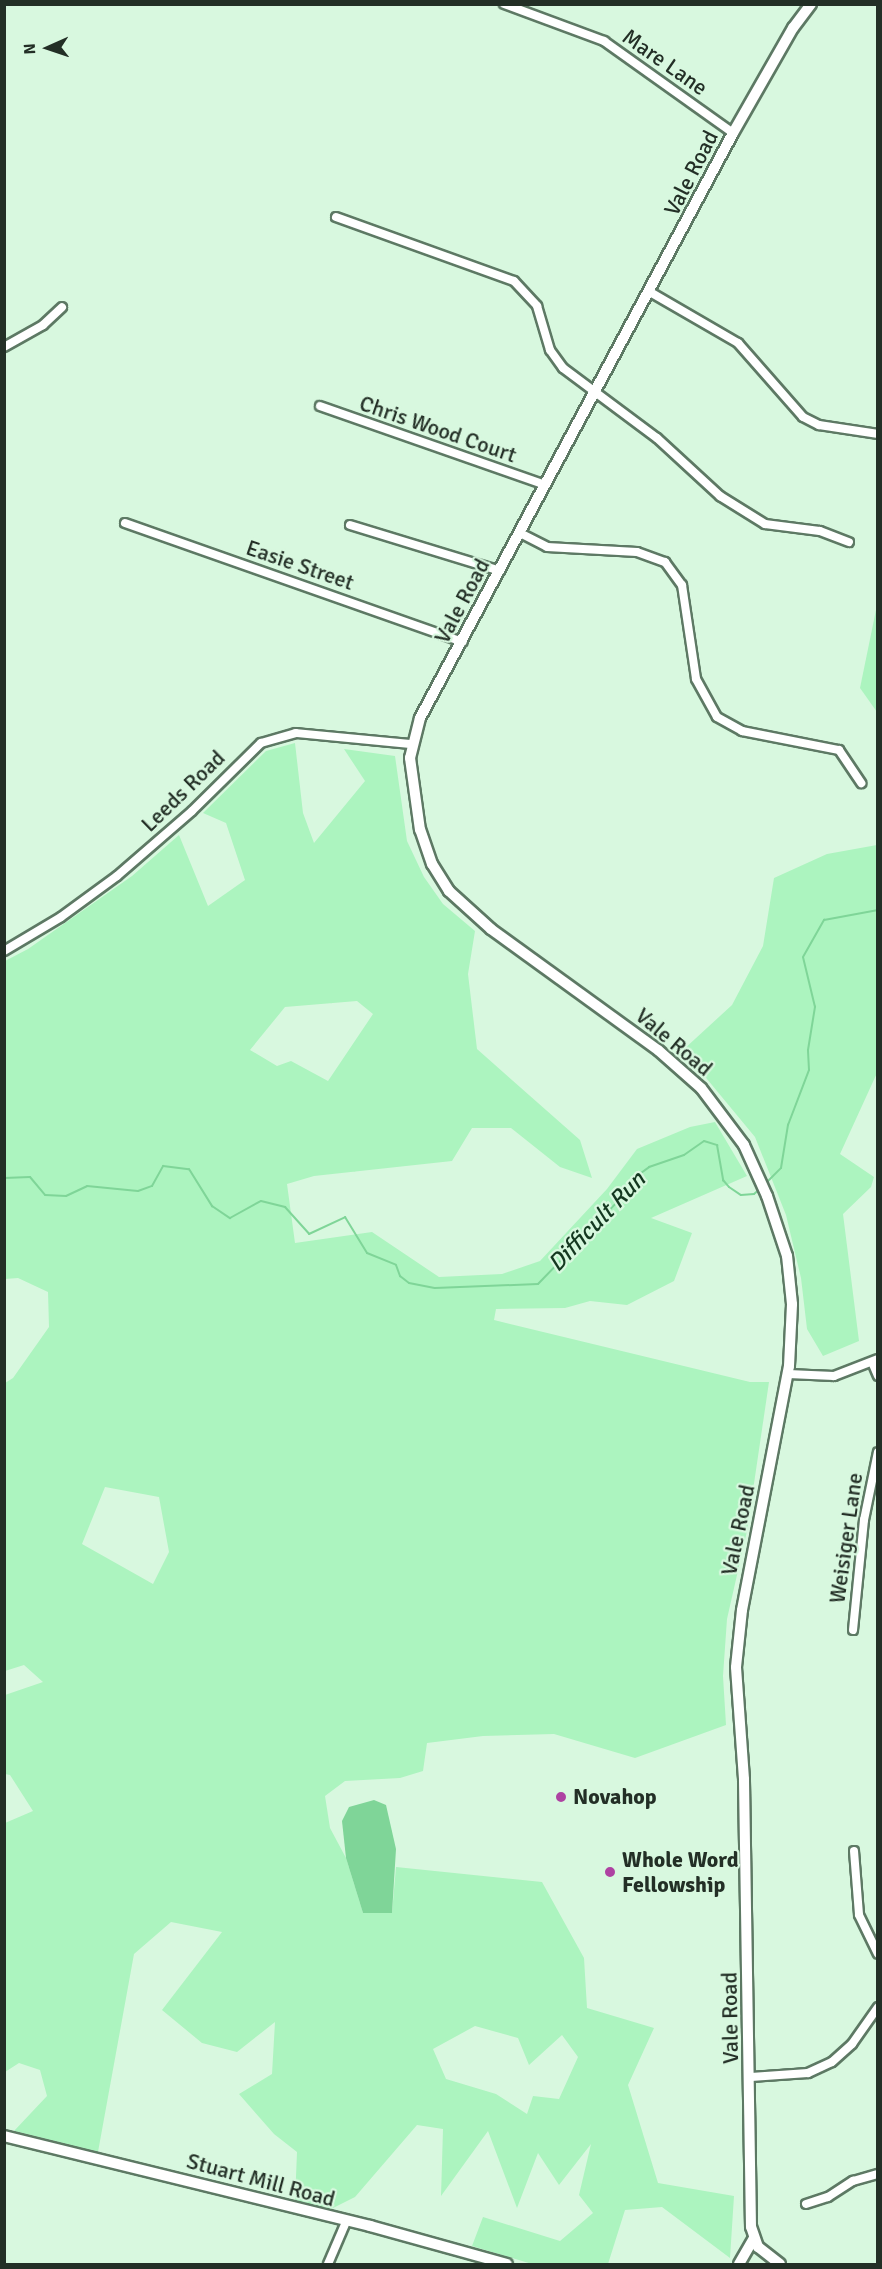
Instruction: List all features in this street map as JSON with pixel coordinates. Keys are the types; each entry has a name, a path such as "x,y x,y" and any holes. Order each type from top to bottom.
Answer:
{"main road":[{"name":"Vale Road","path":"754,2238 744,1779 736,1649 788,1374 790,1280 767,1196 744,1145 715,1104 677,1066 491,929 449,891 432,864 420,830 412,782 411,744 420,718 463,642 733,133 793,28 811,4"},
{"name":"Stuart Mill Road","path":"4,2136 507,2265"},
{"path":"739,2265 754,2238 763,2252 780,2265"}],"street":[{"name":"Mare Lane","path":"504,4 604,41 733,133"},
{"path":"336,217 514,281 537,306 556,360 657,438 720,496 751,518 775,526 820,531 849,542"},
{"path":"650,292 738,343 803,417 819,425 878,434"},
{"path":"4,347 43,325 62,307"},
{"name":"Chris Wood Court","path":"320,406 545,485"},
{"name":"Easie Street","path":"125,524 463,642"},
{"path":"350,525 500,572"},
{"path":"520,533 547,547 636,552 665,562 682,585 696,679 717,717 742,731 839,750 861,783"},
{"name":"Leeds Road","path":"4,951 61,917 117,876 192,811 261,743 296,733 411,744"},
{"path":"788,1374 834,1376 875,1361 878,1376"},
{"name":"Weisiger Lane","path":"853,1630 864,1520 878,1452"},
{"path":"855,1851 859,1915 878,1954"},
{"path":"751,2077 808,2073 832,2062 852,2044 878,2007"},
{"path":"806,2204 828,2197 853,2181 878,2174"},
{"path":"328,2265 346,2222"}],"shaded area":[{"path":"877,605 877,712 860,688"},
{"path":"295,743 303,813 314,843 365,781 344,749 395,756 407,841 424,877 443,904 475,931 468,974 477,1049 580,1140 592,1178 560,1167 511,1128 472,1128 452,1161 314,1176 287,1184 295,1243 372,1232 439,1277 502,1274 540,1261 607,1189 637,1149 690,1127 715,1122 747,1176 651,1218 692,1233 674,1281 627,1305 590,1301 565,1308 496,1309 494,1320 750,1382 769,1382 747,1531 727,1619 723,1676 726,1725 635,1758 554,1734 483,1736 427,1743 423,1771 400,1778 345,1781 325,1796 330,1828 346,1858 363,1913 392,1913 396,1867 542,1882 584,1958 587,2008 654,2028 628,2085 658,2183 734,2196 730,2258 662,2207 625,2210 608,2264 532,2264 472,2246 483,2217 560,2241 593,2213 579,2195 591,2144 559,2185 538,2153 517,2208 488,2131 441,2196 443,2129 417,2125 355,2197 331,2209 295,2201 297,2152 274,2134 239,2094 272,2074 275,2022 237,2052 202,2043 162,2010 222,1932 171,1922 134,1954 98,2152 14,2131 47,2096 40,2070 19,2063 5,2072 5,1823 33,1811 10,1775 5,1774 5,1695 43,1682 24,1665 5,1671 5,1383 13,1378 49,1327 48,1292 18,1278 5,1279 5,961 28,949 132,876 179,835 208,906 245,880 226,823 203,813 266,751","holes":["357,1001 373,1014 328,1081 291,1061 277,1066 250,1050 285,1007","105,1487 159,1497 169,1552 153,1584 82,1544","475,2026 518,2038 529,2065 562,2035 578,2057 559,2099 533,2096 527,2114 496,2094 446,2079 433,2049"]},
{"path":"877,845 877,1073 840,1154 874,1177 871,1187 843,1214 859,1341 823,1356 807,1329 801,1278 786,1215 755,1137 683,1050 732,1005 763,946 774,878 827,854"},
{"path":"374,1800 386,1805 396,1849 392,1913 363,1913 346,1858 342,1821 349,1807"}],"waterway":[{"name":"Difficult Run","path":"766,1183 781,1168 788,1125 809,1070 808,1050 815,1007 803,957 824,920 878,910"},
{"name":"Difficult Run","path":"4,1178 30,1177 45,1195 66,1196 87,1186 138,1191 152,1186 163,1166 189,1169 212,1206 230,1218 261,1201 285,1207 309,1234 345,1217 367,1253 396,1265 400,1276 409,1283 435,1288 538,1284 620,1199 630,1181 649,1167 684,1155 704,1141 717,1145 723,1180 729,1187 741,1195 754,1194 760,1189"}],"place":[{"name":"Novahop","path":"561,1797"},
{"name":"Whole Word Fellowship","path":"610,1872"}]}
